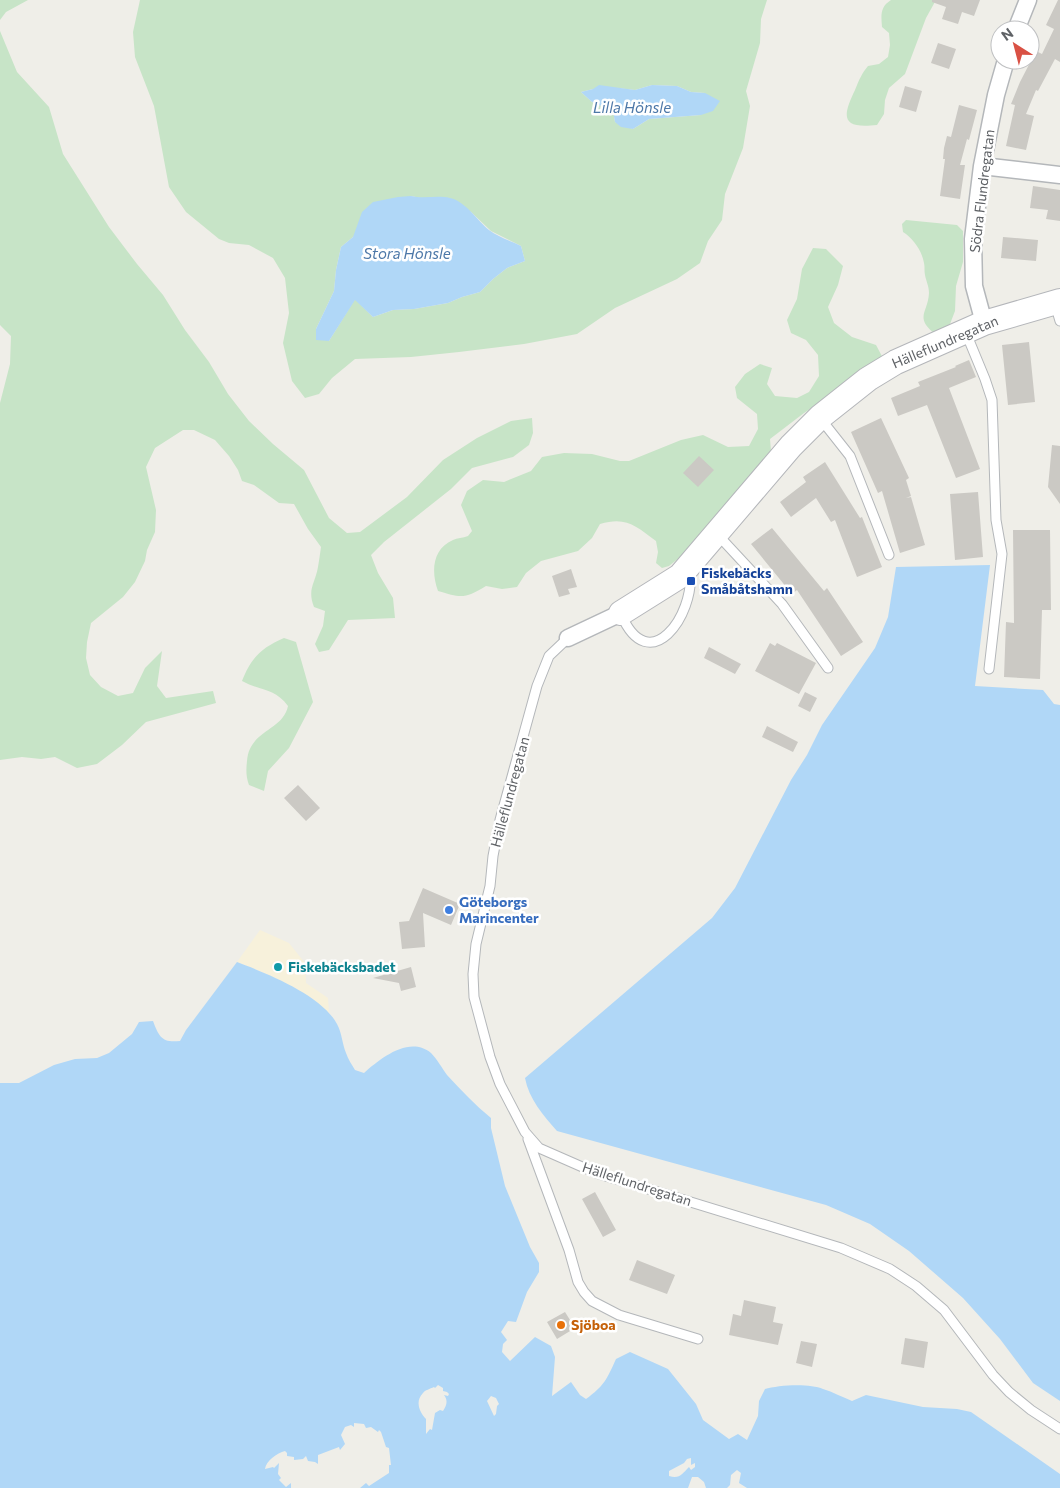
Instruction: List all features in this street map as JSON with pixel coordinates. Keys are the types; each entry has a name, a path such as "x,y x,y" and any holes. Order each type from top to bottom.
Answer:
{"street":[{"path":"1020,20 1028,0"},
{"name":"Södra Flundregatan","path":"974,327 973,238 982,166 996,95 1003,70"},
{"path":"982,166 1060,175"},
{"name":"Hälleflundregatan","path":"568,638 621,613 670,583 689,567 791,446 820,418 868,379 896,362 974,327 1058,308"}],"lane":[{"path":"974,327 985,379 992,400 996,520 1002,554 989,669"},
{"path":"820,418 850,456 889,556"},
{"path":"717,534 782,604 828,668"},
{"path":"621,613 634,636 645,641 654,642 668,635 680,617 687,601 691,582 689,567"},
{"name":"Hälleflundregatan","path":"568,638 549,656 537,686 500,820 493,856 490,886 476,944 473,974 474,996 490,1057 500,1084 525,1132 539,1148 596,1173 841,1248 890,1269 916,1286 944,1310 993,1375 1009,1392 1031,1410 1060,1429"},
{"path":"525,1132 569,1250 578,1282 584,1292 592,1301 619,1315 698,1339"}],"green space":[{"path":"0,0 28,0 6,12 0,20"},
{"path":"140,0 767,0 761,19 760,43 746,91 750,106 743,148 725,194 722,220 708,241 700,263 677,279 615,308 577,334 524,344 459,352 411,357 355,359 332,378 319,394 305,398 292,381 283,343 289,313 285,278 273,258 249,245 229,243 219,239 186,212 169,187 154,106 135,57 133,32","holes":["652,85 677,86 691,92 705,93 701,115 649,119 633,129 615,122 613,111 592,102 581,92 593,89 617,88 635,90","411,196 425,199 436,197 471,212 491,231 521,246 525,261 507,268 480,292 448,303 414,309 393,310 373,317 355,299 329,341 316,329 334,291 341,247"]},
{"path":"891,0 936,0 926,18 905,74 889,88 885,100 884,114 877,125 857,125 851,123 848,119 848,107 859,80 868,66 879,64 888,57 889,33 882,27 882,15 883,8"},
{"path":"0,31 17,72 49,107 63,154 109,227 163,295 185,330 209,362 228,394 249,421 304,470 329,518 347,533 360,532 407,497 443,460 477,438 511,421 532,418 533,433 529,445 513,457 472,468 451,489 384,542 371,555 378,573 393,598 395,618 348,620 329,650 319,652 315,644 323,626 325,611 314,607 311,596 321,547 294,504 279,503 254,485 242,481 238,470 229,456 215,440 194,430 183,430 155,448 146,467 156,510 155,532 135,582 123,597 91,623 86,658 90,675 101,687 118,696 133,693 145,668 162,651 157,686 166,698 213,691 216,703 146,722 122,745 97,764 77,768 55,757 41,759 22,757 0,760 0,403 10,364 11,336 0,325"},
{"path":"906,220 957,225 963,231 963,262 956,286 955,311 950,324 935,334 925,323 924,315 929,288 921,254 914,241 903,232 902,224"},
{"path":"813,248 826,249 843,266 838,285 828,307 834,323 852,337 876,345 884,360 804,413 770,439 771,451 764,467 689,550 669,566 662,568 656,563 658,552 656,541 630,524 617,521 609,522 600,524 592,538 578,551 541,561 526,573 517,587 502,589 486,586 463,596 438,591 434,576 437,555 446,544 455,539 468,536 472,531 461,505 467,491 483,480 504,482 531,471 542,457 564,453 592,454 620,461 629,461 681,440 703,435 728,447 749,446 758,429 757,414 737,398 735,387 745,374 760,364 772,368 767,384 775,396 797,398 809,392 819,376 818,355 806,340 791,333 787,320 797,299 802,269"},
{"path":"284,638 296,642 313,702 289,748 268,771 264,791 249,785 246,770 249,751 260,737 280,721 288,706 278,696 242,681 253,660 263,650"}],"sand":[{"name":"Fiskebäcksbadet","path":"260,930 289,943 305,963 306,983 328,998 329,1013 307,996 285,983 237,962"}],"water":[{"name":"Lilla Hönsle","path":"599,85 635,90 652,85 677,86 691,92 705,93 720,101 713,111 701,115 649,119 633,129 621,127 615,122 613,111 592,102 581,92 593,89"},
{"name":"Stora Hönsle","path":"411,196 445,197 456,200 466,207 489,230 521,246 525,261 507,268 480,292 448,303 414,309 393,310 373,317 355,300 329,341 316,340 316,329 334,291 341,247 353,237 362,212 373,202"},
{"path":"990,565 975,686 1043,690 1054,704 1060,705 1060,1401 1033,1383 1000,1339 963,1298 909,1251 870,1224 826,1205 557,1131 533,1100 525,1078 712,918 735,888 822,725 875,648 888,617 896,567"},
{"path":"237,962 292,986 330,1013 337,1024 347,1055 355,1070 364,1073 386,1056 404,1048 422,1048 431,1053 447,1075 491,1118 491,1128 505,1186 530,1247 539,1263 539,1272 527,1292 516,1322 508,1321 501,1332 507,1340 503,1344 502,1352 510,1361 535,1337 551,1346 555,1357 552,1396 571,1382 580,1395 586,1399 604,1382 616,1359 630,1352 668,1369 696,1404 703,1420 729,1439 738,1434 747,1440 758,1416 759,1401 765,1389 778,1386 802,1385 817,1387 852,1401 866,1395 923,1407 957,1409 971,1412 1060,1474 1060,1488 747,1488 739,1483 741,1473 737,1470 731,1475 730,1485 727,1488 706,1488 704,1482 698,1477 692,1477 688,1488 360,1488 366,1483 369,1486 389,1473 389,1465 391,1465 389,1448 386,1447 381,1432 371,1427 366,1428 364,1424 354,1423 354,1427 351,1425 345,1427 341,1435 345,1444 340,1450 339,1447 318,1455 318,1464 308,1461 306,1456 303,1459 294,1460 294,1457 287,1456 285,1451 275,1455 270,1460 265,1469 274,1468 279,1463 278,1474 281,1478 279,1480 286,1487 291,1483 291,1488 0,1488 0,1083 19,1083 54,1065 75,1059 97,1058 109,1053 132,1034 139,1022 153,1021 159,1035 169,1041 180,1041 186,1030","holes":["438,1385 449,1394 448,1396 444,1395 445,1407 443,1411 440,1410 435,1413 432,1430 430,1429 426,1434 426,1419 421,1413 419,1399 425,1391","491,1396 496,1398 499,1404 494,1416 487,1401","691,1458 691,1465 695,1463 695,1467 691,1470 689,1467 678,1476 669,1476 669,1471 684,1463 687,1459"]}],"building":[{"path":"932,0 980,0 974,16 962,12 958,24 942,19 946,7 932,2"},
{"path":"1058,0 1060,0 1060,62 1055,59 1038,91 1036,90 1026,114 1034,116 1026,150 1006,146 1015,105 1011,104 1020,82 1026,70 1040,70 1040,53 1042,54 1054,29 1046,25"},
{"path":"938,43 956,49 949,69 931,63"},
{"path":"905,86 922,91 916,112 899,107"},
{"path":"959,105 977,110 960,165 965,165 960,199 940,196 945,159 943,159 944,148 947,136 951,137"},
{"path":"1033,186 1060,190 1060,221 1046,219 1048,210 1030,208"},
{"path":"1003,237 1038,240 1036,261 1001,258"},
{"path":"1029,342 1035,402 1008,405 1002,345"},
{"path":"969,360 976,377 949,388 980,469 956,478 927,405 898,416 891,398 920,386 918,382"},
{"path":"881,418 909,478 906,480 911,496 906,498 911,497 925,545 900,553 882,491 878,493 851,432"},
{"path":"1052,445 1060,446 1060,504 1048,487"},
{"path":"699,456 714,470 698,487 683,473"},
{"path":"825,462 860,518 862,517 882,567 857,577 835,520 831,522 816,498 791,517 780,502 806,482 803,477"},
{"path":"978,492 983,557 955,560 950,494"},
{"path":"772,528 824,591 827,588 863,642 841,656 797,590 792,594 751,544"},
{"path":"1013,530 1050,530 1051,610 1042,610 1040,679 1004,677 1006,622 1014,623"},
{"path":"571,569 577,587 568,589 570,594 559,597 552,576"},
{"path":"770,643 775,646 777,643 816,663 799,694 755,671"},
{"path":"709,647 741,664 735,674 704,658"},
{"path":"805,692 817,698 810,712 798,706"},
{"path":"767,726 798,742 793,752 762,737"},
{"path":"298,785 320,808 306,821 284,798"},
{"path":"423,888 460,904 451,925 423,913 425,947 402,949 399,922 409,921"},
{"path":"411,967 416,987 401,991 399,983 373,978"},
{"path":"595,1192 616,1230 603,1237 582,1199"},
{"path":"637,1260 675,1275 667,1294 629,1280"},
{"path":"744,1300 776,1307 773,1322 783,1324 778,1345 729,1335 733,1314 741,1316"},
{"name":"Sjöboa","path":"565,1312 575,1328 557,1339 547,1322"},
{"path":"905,1338 928,1342 924,1368 901,1364"},
{"path":"801,1341 817,1344 812,1367 796,1363"}],"place":[{"name":"Fiskebäcks Småbåtshamn","path":"691,581"},
{"name":"Göteborgs Marincenter","path":"449,910"},
{"name":"Fiskebäcksbadet","path":"278,967"},
{"name":"Sjöboa","path":"561,1325"}]}
